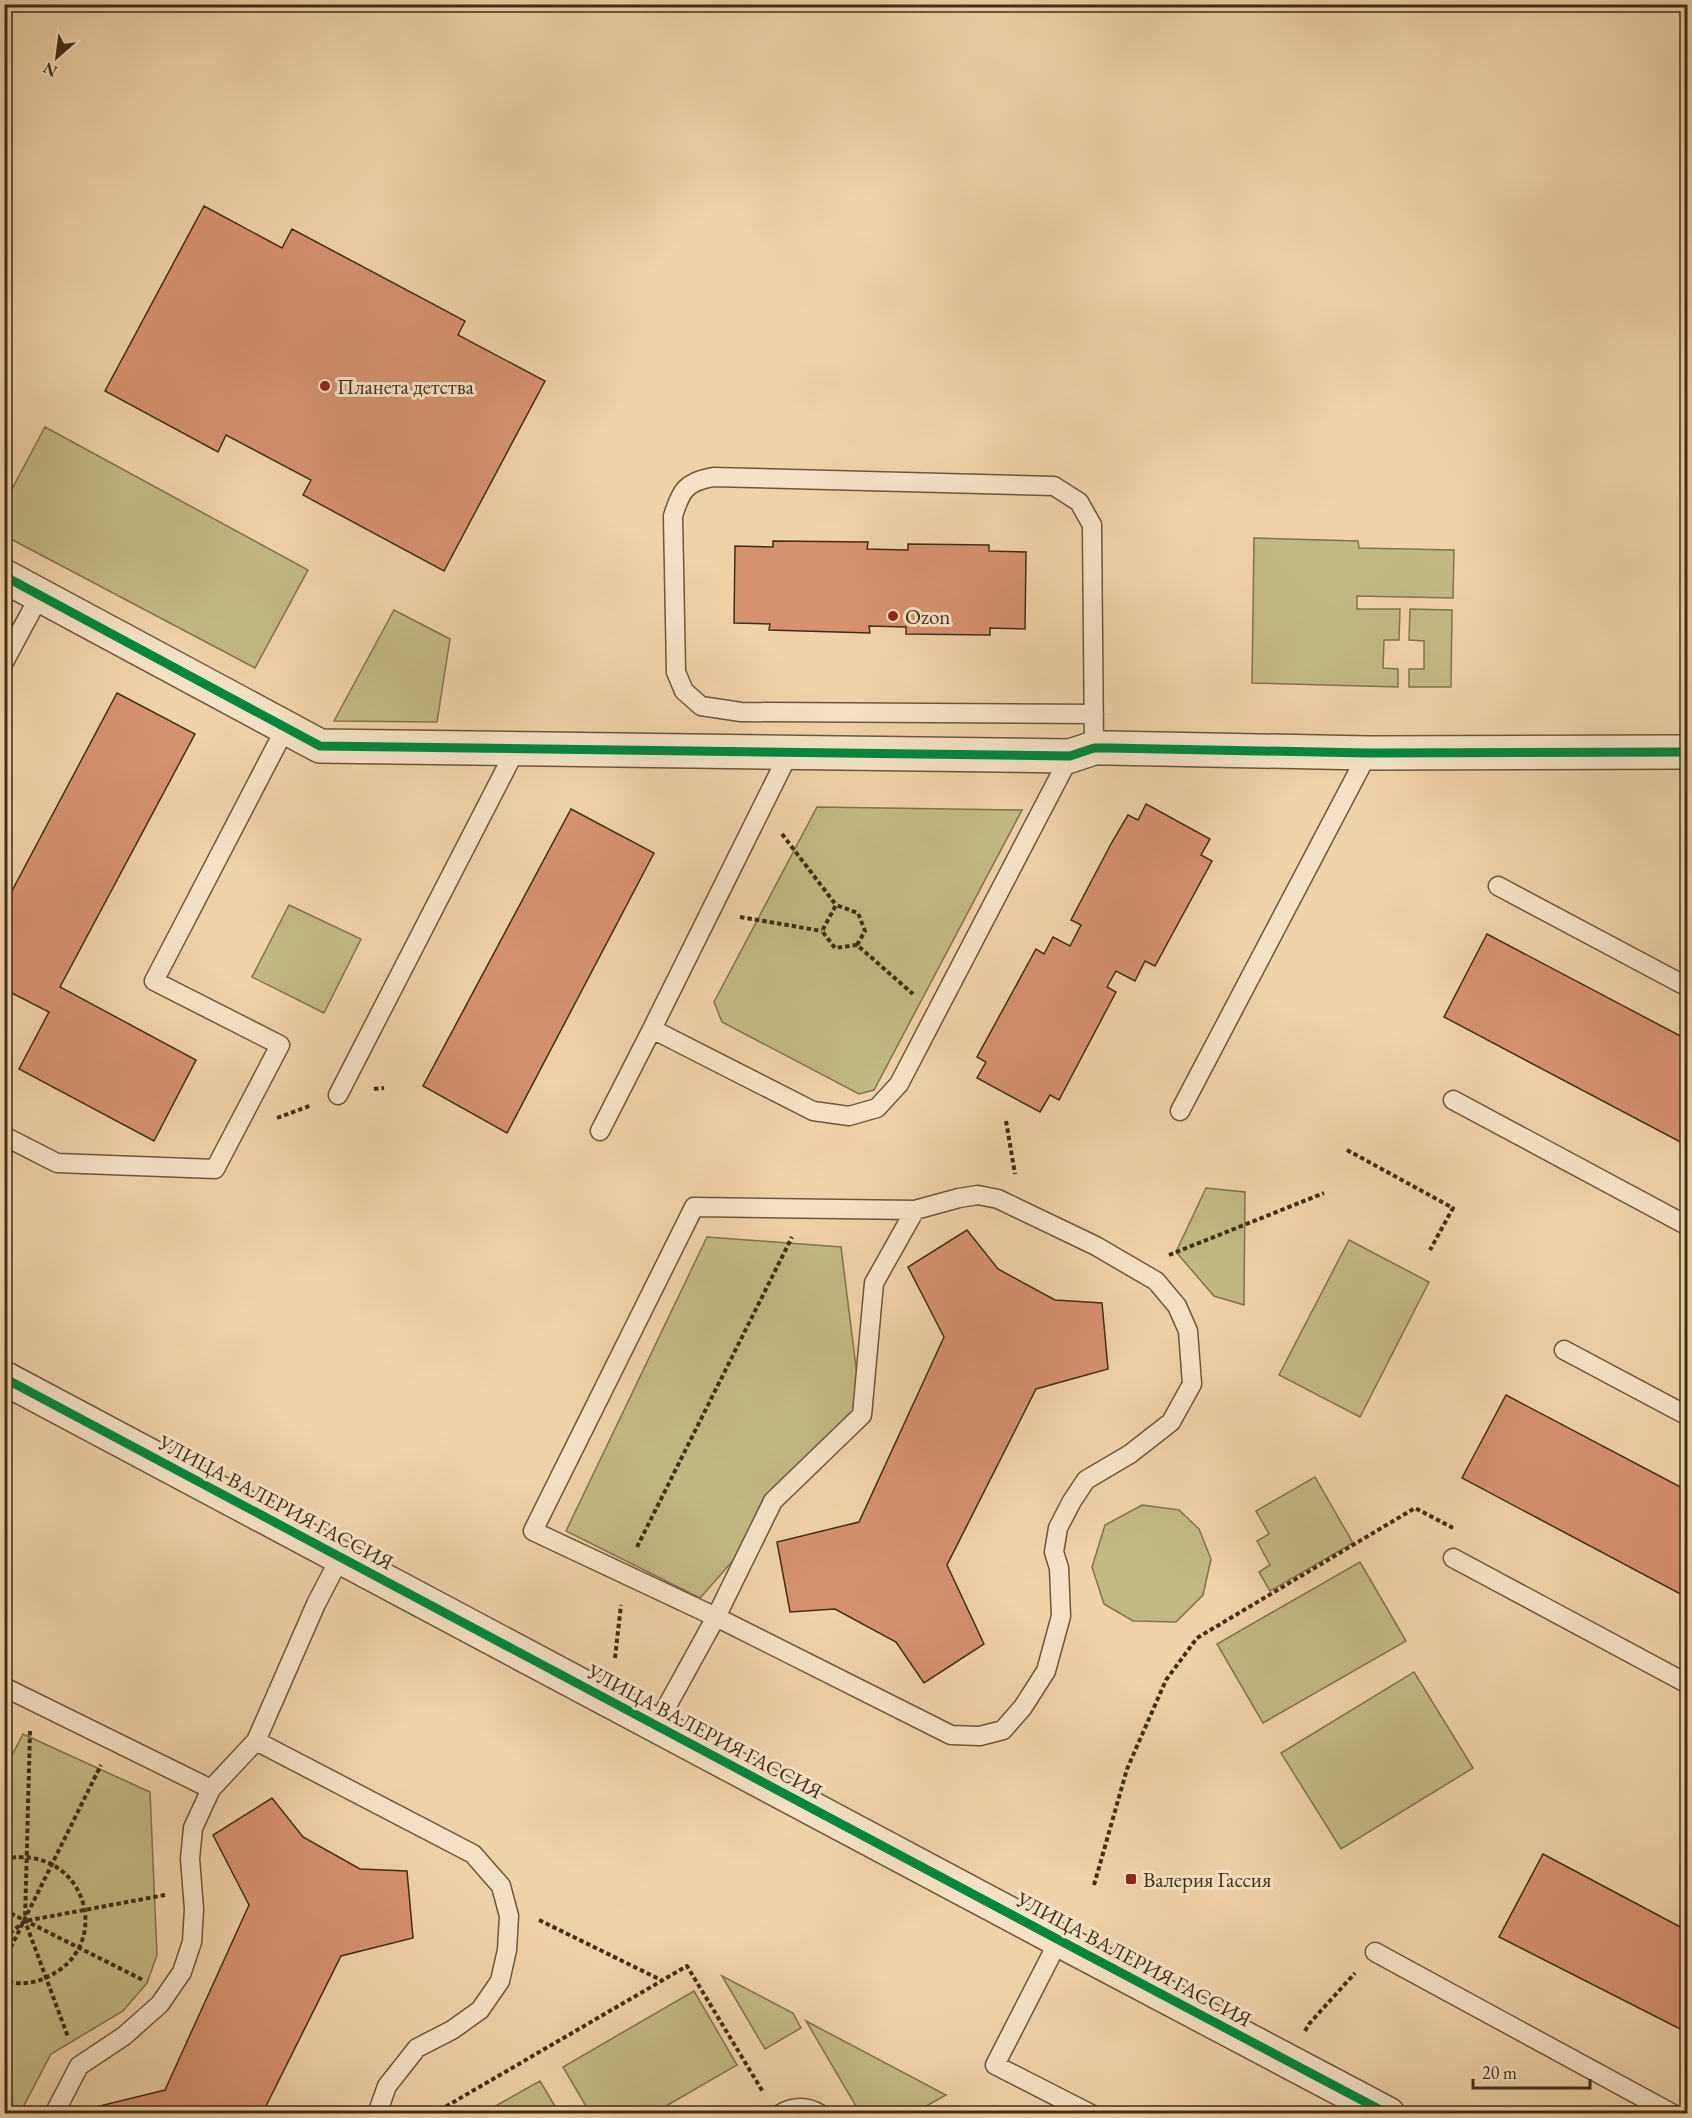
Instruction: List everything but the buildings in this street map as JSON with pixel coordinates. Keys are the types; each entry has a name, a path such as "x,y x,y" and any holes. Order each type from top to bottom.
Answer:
{"street":[{"path":"4,576 320,746 517,747 789,753 1688,752"},
{"name":"УЛИЦА ВАЛЕРИЯ ГАССИЯ","path":"4,1378 1388,2114"}],"lane":[{"path":"652,1029 813,1111 849,1116 877,1108 899,1084 934,1016 1082,752 1094,714 1092,525 1078,502 1054,486 713,477 696,480 680,495 673,516 676,672 684,691 701,706 741,712 1094,714"},
{"path":"4,662 40,595"},
{"path":"4,1136 57,1163 215,1169 280,1045 154,981 286,728"},
{"path":"338,1095 517,747"},
{"path":"600,1131 789,753"},
{"path":"1180,1111 1368,753"},
{"path":"1498,886 1682,984 1688,983"},
{"path":"1453,1100 1688,1226"},
{"path":"978,1195 998,1199 1096,1246 1156,1281 1177,1306 1188,1331 1192,1384 1172,1422 1130,1454 1086,1480 1058,1528 1054,1552 1059,1569 1061,1616 1046,1671 1023,1707 1002,1730 980,1736 951,1734 716,1617 533,1531 694,1207 915,1210 978,1195"},
{"path":"657,1726 716,1617 772,1501 862,1415 874,1283 915,1210"},
{"path":"1564,1350 1688,1416"},
{"path":"54,2114 79,2066 124,2036 160,2004 182,1972 192,1942 194,1909 190,1859 193,1828 211,1789 256,1741 316,1604 340,1556"},
{"path":"1453,1558 1688,1684"},
{"path":"4,1687 211,1789"},
{"path":"256,1741 473,1854 501,1886 509,1916 507,1950 500,1981 480,2010 452,2030 417,2048 387,2086 377,2114"},
{"path":"1059,1940 996,2065 1091,2114"},
{"path":"1375,1952 1673,2114"},
{"path":"780,2114 788,2109 803,2107 820,2114"}],"path":[{"path":"761,810 789,842 836,905 858,913 866,931 857,945"},
{"path":"822,931 836,905"},
{"path":"710,913 822,931 835,948 857,945 921,1001 934,1016"},
{"path":"234,1134 338,1095 384,1088"},
{"path":"1006,1121 1022,1210"},
{"path":"1347,1150 1453,1208 1430,1250"},
{"path":"1135,1268 1324,1193"},
{"path":"615,1658 624,1573 806,1209"},
{"path":"1094,1885 1127,1769 1166,1680 1197,1638 1415,1508 1465,1535 1453,1558"},
{"path":"31,1699 25,1921 79,2066"},
{"path":"4,1961 113,1740"},
{"path":"4,1859 26,1856 44,1860 64,1871 79,1890 85,1910 84,1935 75,1957 58,1973 36,1982 12,1983 4,1980"},
{"path":"4,1938 25,1921 192,1890"},
{"path":"506,1904 662,1981"},
{"path":"4,1910 168,1993"},
{"path":"1309,2024 1375,1952"},
{"path":"433,2114 687,1966 764,2094"}],"shaded area":[{"path":"45,427 308,570 255,668 5,536 5,502"},
{"path":"1254,538 1358,541 1359,548 1454,550 1453,598 1357,596 1357,609 1400,609 1399,640 1384,640 1383,668 1398,669 1398,687 1252,683"},
{"path":"1410,609 1452,610 1451,687 1409,687 1409,669 1424,669 1424,641 1409,640"},
{"path":"394,610 450,639 437,722 334,721"},
{"path":"817,807 1022,810 874,1090 859,1094 722,1022 714,1002"},
{"path":"289,905 361,939 324,1013 252,977"},
{"path":"1206,1188 1245,1192 1244,1305 1214,1296 1176,1252"},
{"path":"707,1237 841,1247 862,1415 700,1598 566,1531"},
{"path":"1349,1240 1429,1282 1360,1417 1279,1375"},
{"path":"1315,1477 1353,1543 1270,1591 1259,1572 1270,1565 1257,1541 1269,1534 1256,1511"},
{"path":"1142,1505 1179,1510 1199,1529 1211,1559 1203,1595 1176,1622 1133,1621 1104,1604 1092,1567 1105,1525"},
{"path":"1360,1562 1406,1641 1263,1723 1217,1644"},
{"path":"1414,1672 1473,1768 1341,1849 1281,1753"},
{"path":"23,1734 150,1792 157,1955 147,1983 123,2011 51,2054 20,2113 5,2113 5,1769"},
{"path":"722,1976 793,2013 801,2028 765,2049"},
{"path":"694,1991 737,2065 654,2113 590,2113 563,2067"},
{"path":"806,2021 946,2095 914,2113 860,2113"},
{"path":"540,2081 559,2113 483,2113"}],"cycle path":[{"path":"4,576 320,746 1070,756 1094,748 1368,753 1688,752"},
{"path":"4,1378 1388,2114"}],"place":[{"name":"Планета детства","path":"325,386"},
{"name":"Ozon","path":"893,616"},
{"name":"Валерия Гассия","path":"1131,1879"}]}
